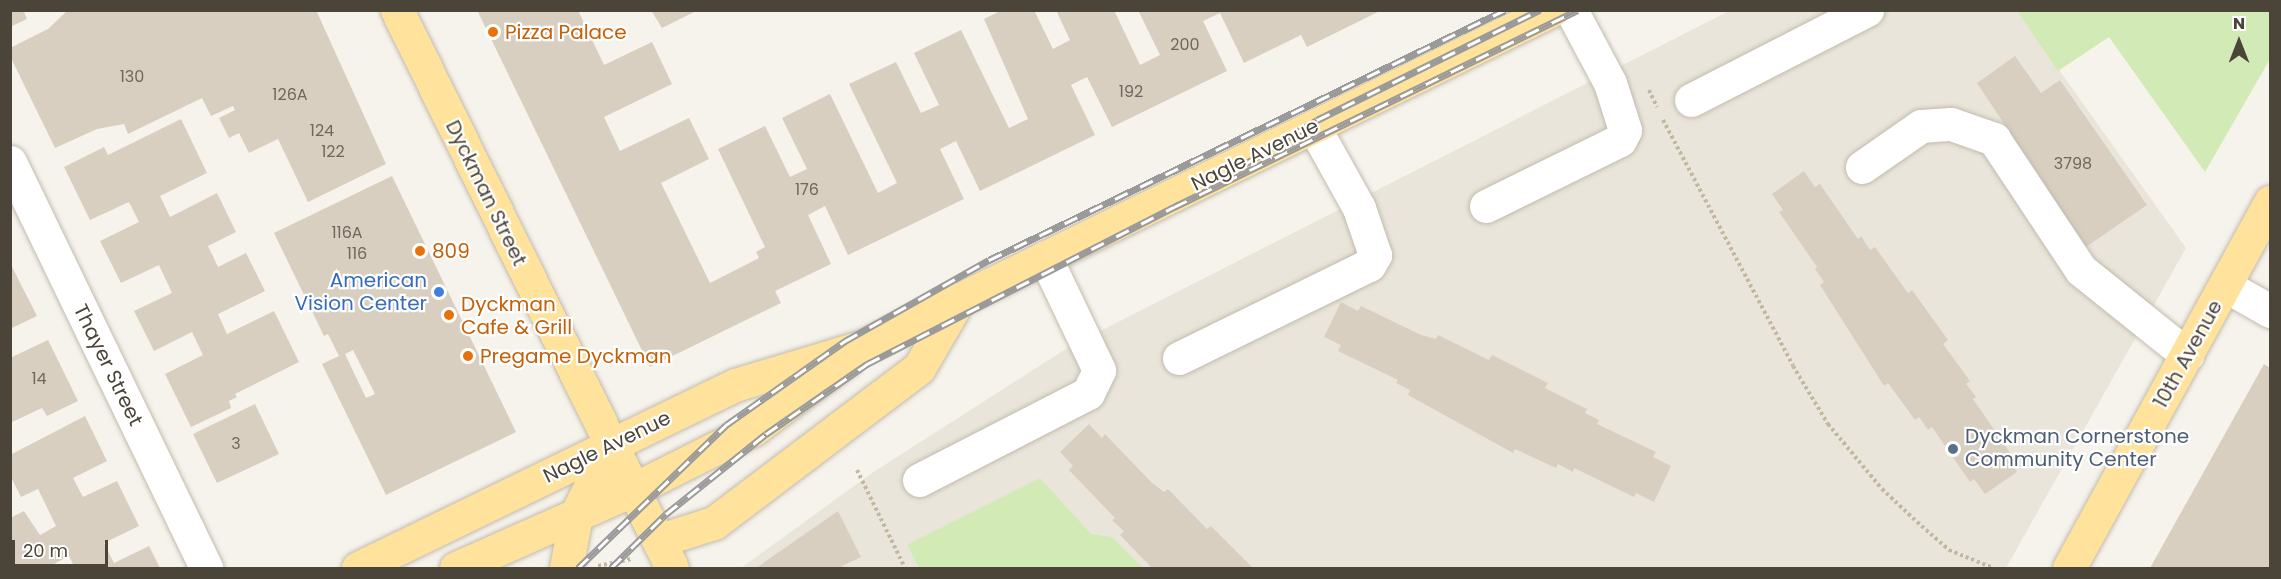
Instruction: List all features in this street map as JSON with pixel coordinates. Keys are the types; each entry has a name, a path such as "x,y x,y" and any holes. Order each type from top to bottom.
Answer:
{"main road":[{"name":"Dyckman Street","path":"397,10 610,446 666,554"},
{"name":"Nagle Avenue","path":"358,568 735,385 864,346 1314,127 1531,15"},
{"name":"10th Avenue","path":"2069,568 2271,202"},
{"path":"666,554 714,523 919,368 959,299"},
{"name":"Nagle Avenue","path":"469,566 632,490 754,429 864,346"},
{"path":"566,568 576,515 610,446"}],"street":[{"path":"1486,206 1620,140 1626,130 1610,83 1571,10"},
{"path":"1691,100 1867,10"},
{"path":"1862,167 1922,126 1951,124 1994,139 2081,270 2187,355"},
{"path":"1179,358 1369,265 1375,255 1359,208 1314,127"},
{"name":"Thayer Street","path":"10,162 206,568"},
{"path":"918,480 1088,393 1099,370 1045,257"},
{"path":"2226,286 2271,311"}],"path":[{"path":"1646,82 1705,203 1828,424 1882,489 1949,550 1993,568"},
{"path":"857,470 905,568"},
{"path":"591,568 666,554"}],"shaded area":[{"path":"1729,11 2017,11 2186,248 2006,568 741,568 872,473 1069,347"}],"green space":[{"path":"2017,11 2270,11 2270,59 2205,172 2109,37 2058,71"},
{"path":"1040,478 1091,534 1112,537 1143,568 919,568 907,545"}],"building":[{"path":"10,10 23,10 27,19 10,27"},
{"path":"68,10 316,10 386,164 308,202 278,139 249,153 239,133 229,138 219,118 235,110 233,106 211,116 202,98 128,134 124,124 97,129 55,148 10,56 10,48 48,29"},
{"path":"477,10 578,10 604,65 652,42 672,84 604,117 620,151 689,118 709,159 661,183 710,283 759,258 756,252 765,247 718,149 765,126 790,177 807,169 782,118 830,94 878,193 897,183 849,84 896,62 921,113 939,105 914,53 961,30 1009,128 1028,119 984,19 1002,10 1034,10 1053,49 1070,40 1056,10 1114,10 1140,65 1160,55 1138,10 1382,10 1307,47 1301,35 1244,63 1220,13 1203,21 1227,71 1112,127 1087,77 1071,85 1095,135 980,191 956,141 940,149 964,199 848,255 825,206 808,215 831,264 775,291 781,303 650,367"},
{"path":"651,10 698,10 662,28"},
{"path":"2015,56 2041,93 2060,80 2147,205 2086,247 1977,83"},
{"path":"181,119 207,173 160,196 170,217 217,193 236,232 208,246 218,267 246,253 265,291 218,314 227,334 274,311 299,362 235,394 237,397 229,401 231,408 191,427 165,374 203,355 192,332 154,351 134,311 172,293 159,265 121,283 100,241 139,222 129,202 90,220 64,167 104,147 108,155"},
{"path":"1804,171 1815,187 1820,184 1858,239 1861,236 1870,250 1875,247 1908,293 1912,290 1948,340 1943,344 1970,381 1966,384 1976,397 1973,399 2011,454 2007,456 2017,472 1985,494 1974,479 1970,482 1932,427 1928,430 1919,417 1915,420 1888,383 1884,386 1820,285 1824,282 1815,269 1817,267 1779,212 1783,210 1772,194"},
{"path":"392,176 516,432 386,495 322,364 339,356 328,334 324,336 274,233","holes":["353,350 375,394 366,398 345,354"]},
{"path":"10,263 37,316 10,329"},
{"path":"1341,302 1358,311 1361,306 1421,335 1436,339 1438,335 1489,360 1492,355 1548,383 1545,388 1587,409 1585,413 1599,420 1597,424 1656,452 1653,457 1671,466 1654,502 1636,493 1634,497 1574,468 1573,472 1558,464 1556,468 1515,449 1513,453 1408,395 1410,390 1396,383 1398,380 1338,351 1341,345 1324,337"},
{"path":"48,340 78,401 47,416 42,408 10,423 10,358"},
{"path":"2264,364 2270,368 2270,568 2150,568"},
{"path":"255,404 279,454 217,483 193,434"},
{"path":"85,416 107,461 73,478 83,497 117,481 139,526 104,543 114,563 149,546 160,568 75,568 69,556 54,564 56,568 15,568 10,558 10,518 24,511 40,535 56,526 38,489 21,497 10,475 10,455"},
{"path":"1089,424 1102,438 1105,434 1151,482 1164,492 1168,489 1207,529 1211,526 1253,568 1152,568 1120,535 1124,531 1112,520 1115,518 1069,470 1073,466 1060,452"},
{"path":"838,511 861,557 842,566 844,568 756,568"}],"railway":[{"path":"578,568 726,425 845,341 989,260 1505,10"},
{"path":"1245,164 1317,120 1540,10"},
{"path":"611,568 666,514 766,434 867,364 1174,207 1578,10"}],"place":[{"name":"Pizza Palace","path":"493,32"},
{"name":"809","path":"420,251"},
{"name":"American Vision Center","path":"439,292"},
{"name":"Dyckman Cafe & Grill","path":"449,315"},
{"name":"Pregame Dyckman","path":"468,356"},
{"name":"Dyckman Cornerstone Community Center","path":"1953,449"}]}
